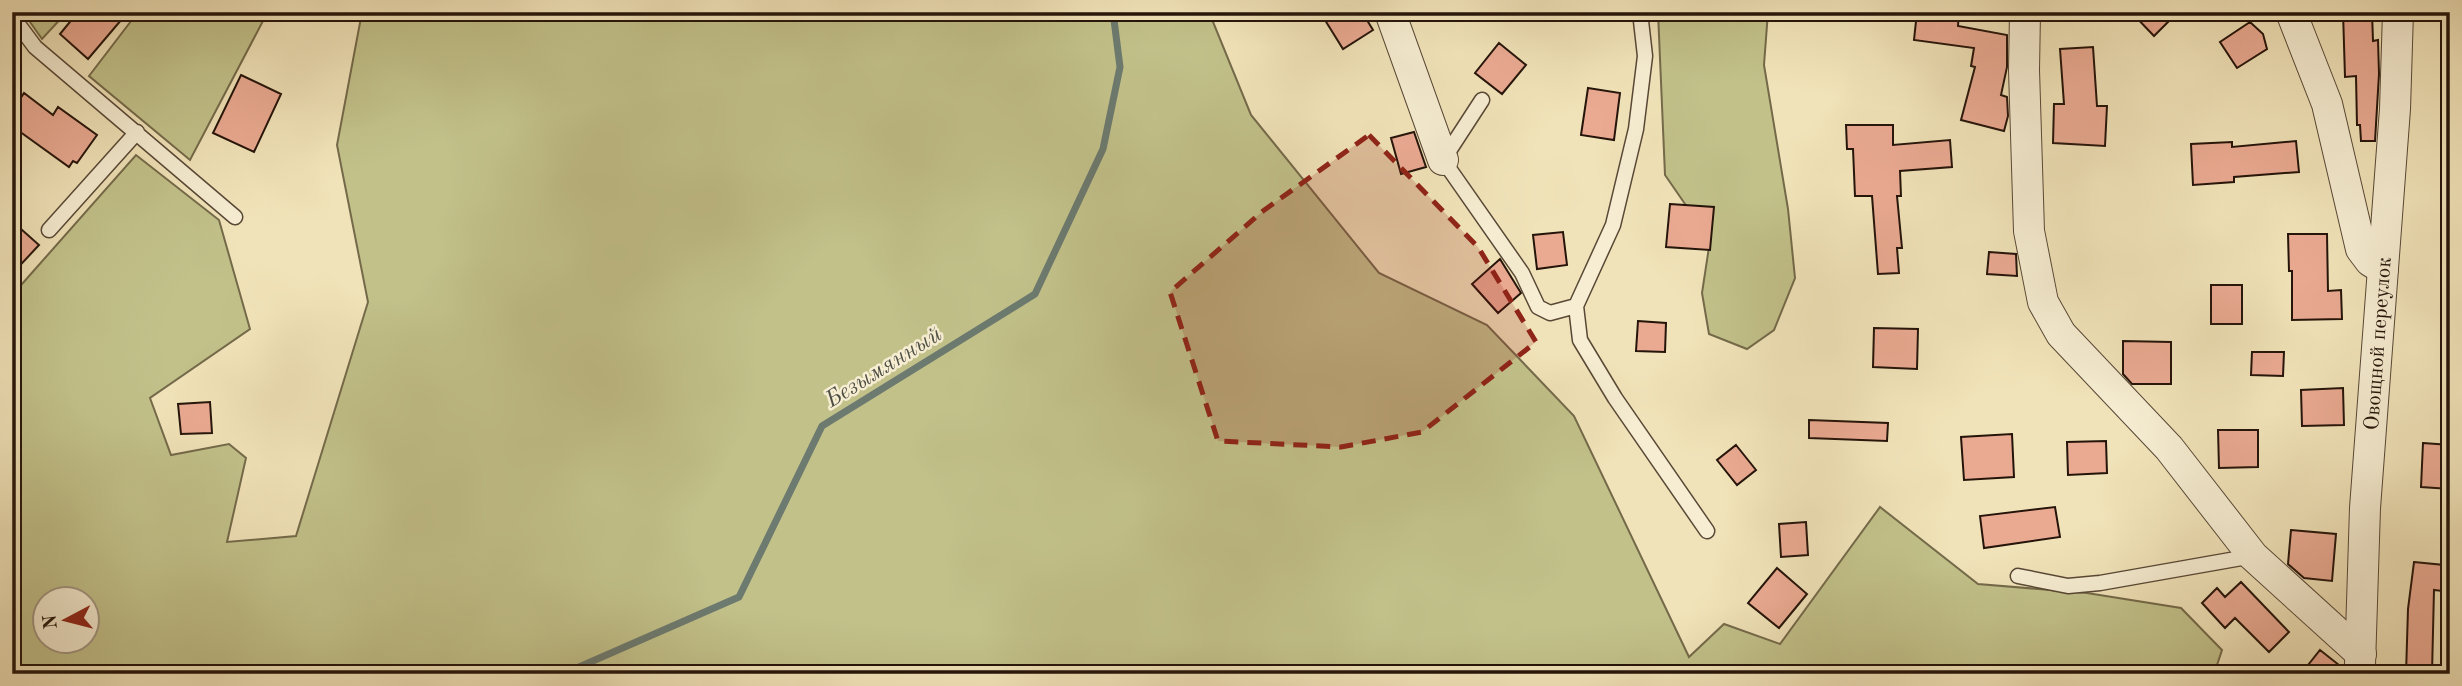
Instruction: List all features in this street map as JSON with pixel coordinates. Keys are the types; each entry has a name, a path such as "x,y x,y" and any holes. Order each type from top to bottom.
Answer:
{"street":[{"path":"1390,12 1443,160"},
{"path":"2025,12 2029,231 2043,302 2061,334 2169,448 2253,556 2360,664"},
{"path":"2291,12 2327,104 2361,249 2370,261 2383,269"},
{"name":"Овощной переулок","path":"2360,664 2365,508 2395,108 2398,12"}],"lane":[{"path":"1640,12 1645,56 1636,130 1613,225 1576,306 1580,340 1615,398 1707,531"},
{"path":"12,16 36,47 235,216"},
{"path":"1482,100 1443,160 1522,273 1538,307 1550,313 1576,306"},
{"path":"49,230 137,132"},
{"path":"2018,576 2068,586 2253,556"}],"highlighted area":[{"path":"1369,135 1478,247 1536,342 1422,432 1341,447 1218,441 1170,292 1263,211"}],"shaded area":[{"path":"23,12 67,12 42,39"},
{"path":"138,12 250,12 264,19 190,160 89,76"},
{"path":"362,12 1209,12 1251,115 1379,273 1487,325 1574,416 1689,657 1724,624 1780,644 1880,507 1978,584 2087,593 2181,608 2222,650 2214,674 12,674 12,275 22,284 136,155 219,220 250,329 150,398 171,455 229,444 246,458 227,542 296,536 368,302 337,145"},
{"path":"1658,12 1768,12 1764,65 1788,209 1795,278 1774,330 1747,349 1709,334 1702,293 1709,247 1694,217 1665,175"}],"building":[{"path":"78,12 128,12 88,59 60,34"},
{"path":"1320,12 1362,12 1373,30 1343,49"},
{"path":"1917,12 1959,12 1958,26 2007,35 2007,67 2001,95 2007,97 2008,116 2004,131 1961,120 1975,67 1971,66 1974,48 1914,40"},
{"path":"2131,12 2178,12 2154,36"},
{"path":"2343,12 2372,12 2373,41 2378,40 2379,74 2375,141 2361,141 2360,125 2357,125 2356,76 2345,77"},
{"path":"2250,22 2263,34 2267,49 2237,68 2220,42"},
{"path":"1499,43 1526,65 1502,94 1475,73"},
{"path":"2093,47 2097,106 2107,106 2105,146 2053,143 2054,104 2064,104 2060,49"},
{"path":"241,75 281,94 254,152 213,133"},
{"path":"1588,88 1620,93 1614,140 1581,135"},
{"path":"12,89 22,96 24,93 53,115 58,107 97,135 77,163 73,161 69,167 12,126"},
{"path":"1846,125 1893,125 1893,145 1950,140 1952,167 1900,171 1901,196 1897,196 1902,248 1897,248 1899,273 1878,274 1872,196 1855,196 1853,149 1847,149"},
{"path":"1414,132 1426,167 1401,174 1391,138"},
{"path":"2296,141 2299,172 2234,177 2234,182 2193,185 2191,144 2232,142 2232,147"},
{"path":"1670,204 1714,207 1710,250 1666,247"},
{"path":"12,221 39,245 12,274"},
{"path":"1563,232 1567,265 1537,269 1533,235"},
{"path":"2288,234 2327,234 2328,291 2341,290 2342,319 2292,320 2292,271 2289,271"},
{"path":"1989,252 2016,254 2017,276 1987,274"},
{"path":"1500,259 1521,293 1498,313 1472,284"},
{"path":"2211,285 2242,285 2242,324 2211,324"},
{"path":"1638,321 1666,323 1665,352 1636,351"},
{"path":"1874,328 1918,329 1917,369 1873,367"},
{"path":"2123,341 2171,342 2171,384 2132,384 2123,374"},
{"path":"2252,352 2284,352 2283,376 2251,375"},
{"path":"2343,388 2344,425 2302,426 2301,390"},
{"path":"210,402 212,433 181,434 178,404"},
{"path":"1809,420 1888,423 1887,441 1809,438"},
{"path":"2218,430 2258,430 2258,467 2219,468"},
{"path":"2012,434 2014,477 1964,480 1961,437"},
{"path":"2106,441 2107,473 2068,475 2067,442"},
{"path":"2423,443 2450,445 2450,489 2421,487"},
{"path":"1736,445 1756,470 1737,485 1717,460"},
{"path":"2055,507 2060,537 1984,548 1980,516"},
{"path":"1806,522 1808,555 1781,557 1779,524"},
{"path":"2291,530 2336,534 2332,581 2304,578 2288,564"},
{"path":"2414,562 2444,565 2442,591 2434,590 2432,674 2406,674 2408,609"},
{"path":"1777,568 1807,594 1779,628 1748,603"},
{"path":"2241,582 2289,632 2269,652 2235,618 2225,628 2202,603 2217,588 2225,597"},
{"path":"2320,650 2344,669 2345,674 2301,674"}],"waterway":[{"name":"Безымянный","path":"563,674 739,597 822,426 1035,294 1103,149 1120,67 1113,12"}]}
